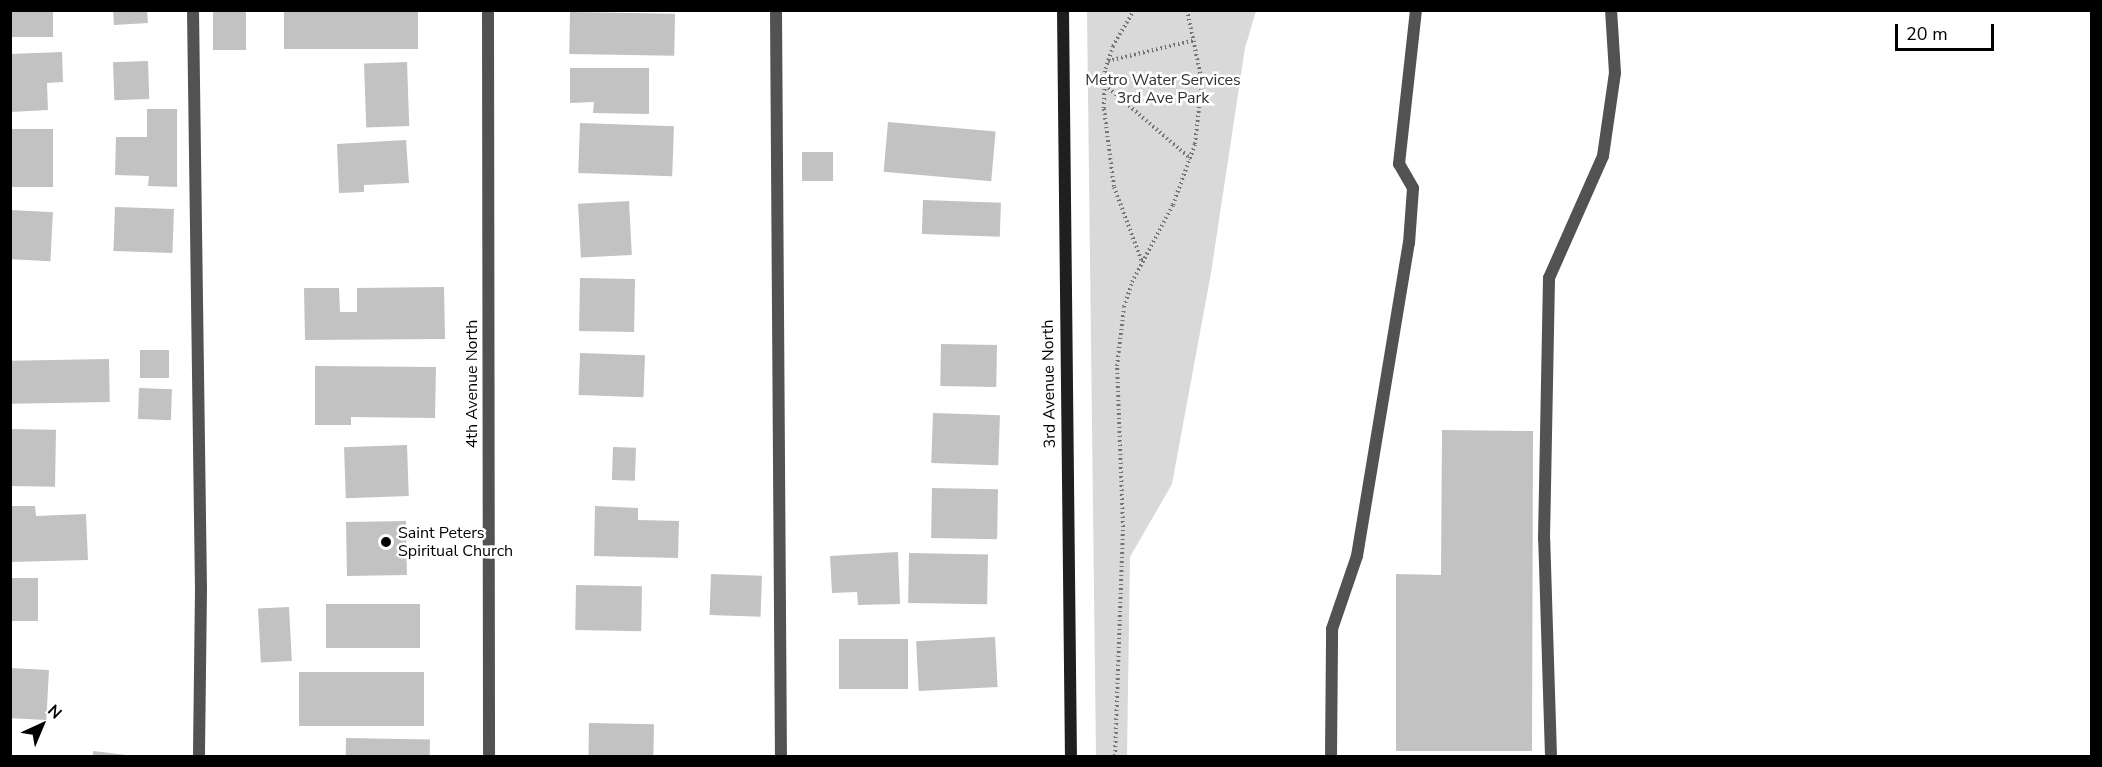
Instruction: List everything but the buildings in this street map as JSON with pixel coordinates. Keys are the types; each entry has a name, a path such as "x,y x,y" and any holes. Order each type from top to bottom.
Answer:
{"street":[{"path":"193,10 201,589 199,756"},
{"name":"4th Avenue North","path":"488,10 489,756"},
{"path":"776,10 781,756"},
{"name":"3rd Avenue North","path":"1063,10 1071,756"},
{"path":"1330,756 1332,629 1357,556 1409,243 1413,188 1399,164 1416,10"},
{"path":"1551,756 1544,539 1549,278 1603,156 1615,73 1611,10"}],"path":[{"path":"1134,10 1113,46 1108,61 1105,85 1105,127 1114,187 1142,263"},
{"path":"1116,756 1123,527 1117,366 1124,307 1142,263 1173,204 1191,159 1202,82 1187,10"},
{"path":"1108,61 1195,40"},
{"path":"1105,85 1191,159"}],"green space":[{"name":"Metro Water Services 3rd Ave Park","path":"1087,11 1256,11 1245,48 1211,273 1172,484 1130,557 1127,756 1096,756"}],"place":[{"name":"Saint Peters Spiritual Church","path":"386,542"}]}
